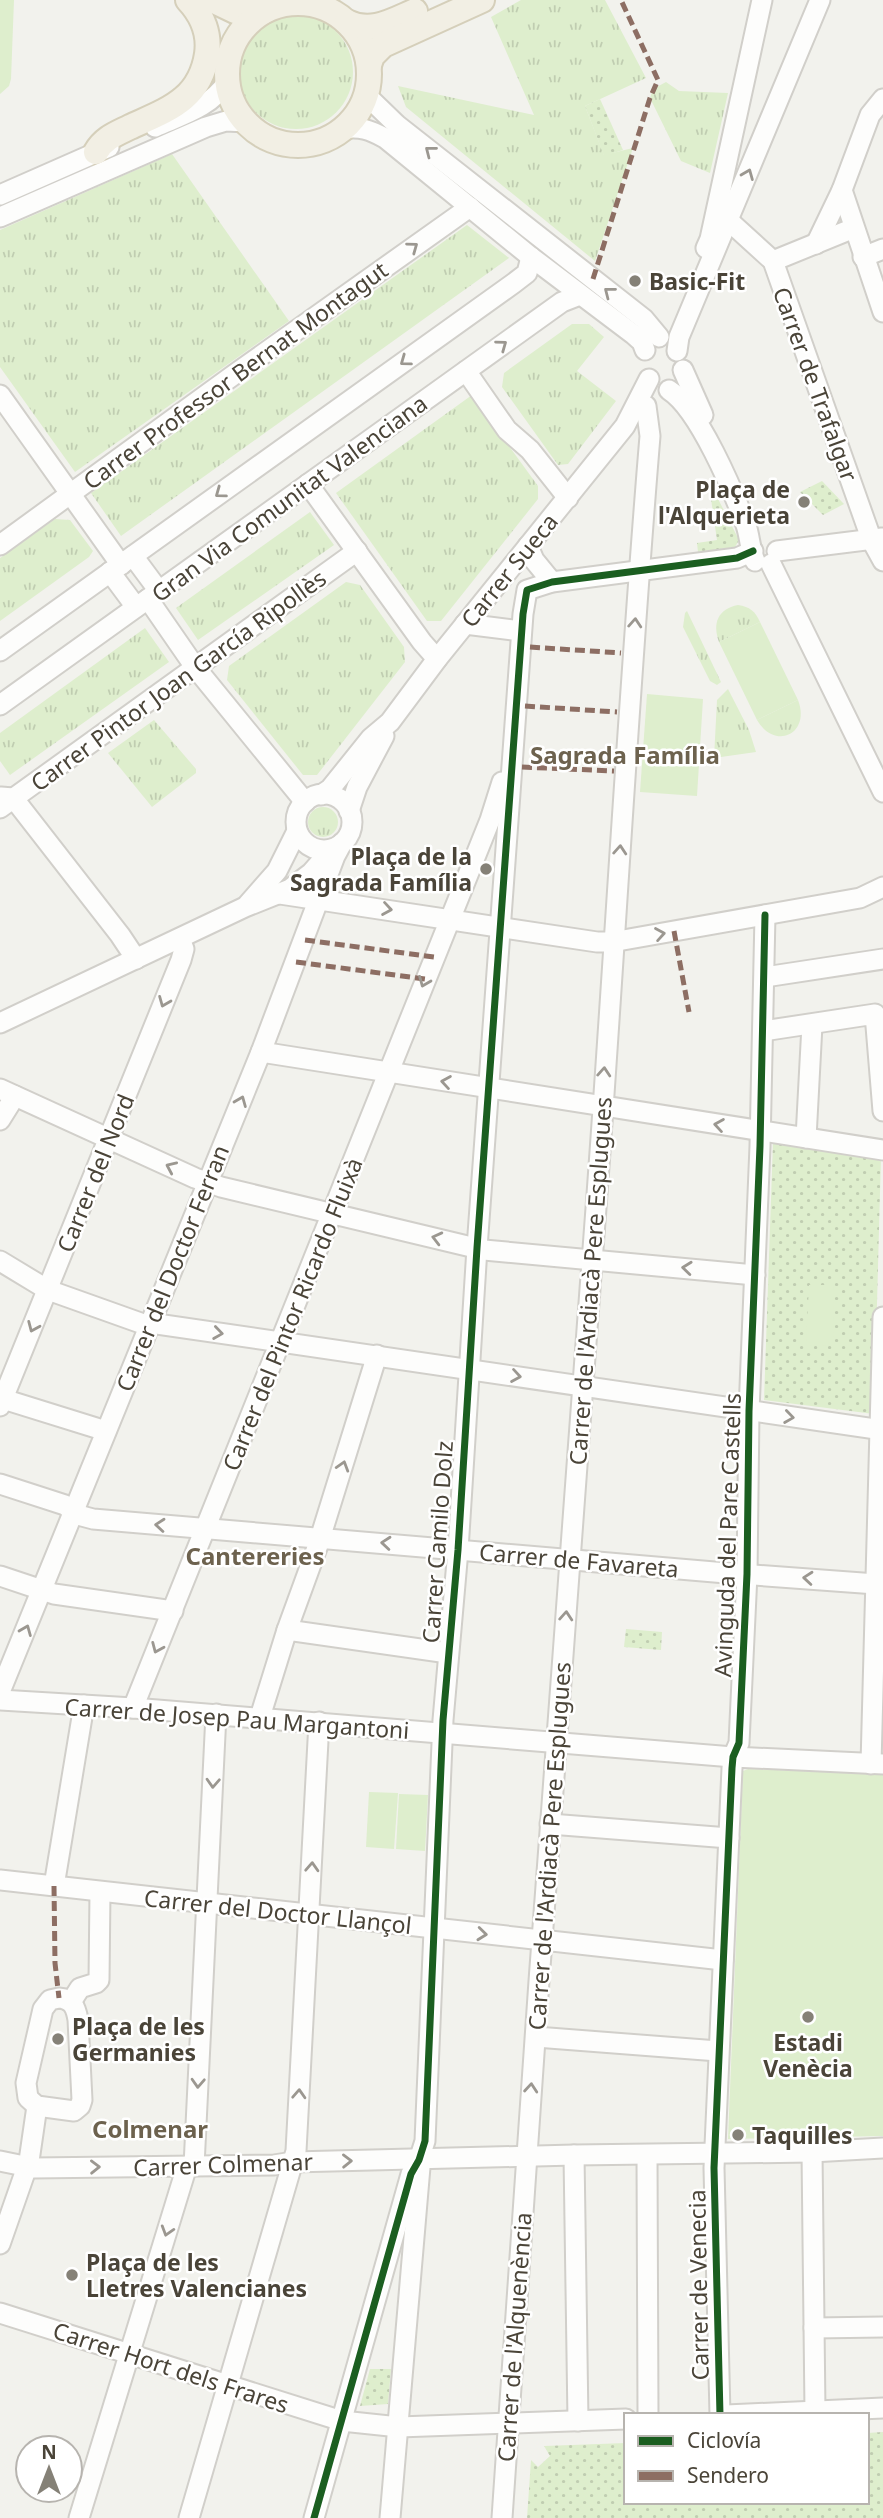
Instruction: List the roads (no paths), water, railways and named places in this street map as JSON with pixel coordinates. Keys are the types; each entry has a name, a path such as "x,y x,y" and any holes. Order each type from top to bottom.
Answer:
{"main road":[{"path":"96,152 107,138 177,105 196,84 206,59 207,36 203,21 188,0"},
{"path":"200,0 219,22 229,56"},
{"path":"212,0 235,11 264,11 310,2 347,22 366,28 377,27 440,0"},
{"path":"264,11 239,34 229,56 227,82 233,103 246,122 262,136 282,144 304,145 325,140 343,129 357,113 366,95 372,56 383,44 482,0"},
{"path":"347,22 361,42 369,65"}],"street":[{"path":"398,19 409,3 415,0"},
{"path":"660,387 678,388 681,384 666,349 678,312 710,239 762,0"},
{"path":"764,551 743,517 707,440 684,403 660,387 644,365 679,337 820,0"},
{"path":"0,195 209,102 227,82"},
{"path":"366,95 397,125 644,319 666,349 746,505 764,551 883,792"},
{"path":"816,244 883,99"},
{"path":"0,217 206,127 226,121 246,122"},
{"path":"343,129 368,129 385,138 580,295 633,334 666,349"},
{"path":"842,190 883,312"},
{"name":"Carrer Professor Bernat Montagut","path":"0,545 470,207"},
{"name":"Carrer de Trafalgar","path":"729,221 773,261 883,561"},
{"path":"773,261 854,228"},
{"path":"863,257 883,249"},
{"name":"Gran Via Comunitat Valenciana","path":"0,651 514,283 527,273 531,257"},
{"name":"Gran Via Comunitat Valenciana","path":"0,705 562,302 580,295"},
{"path":"466,371 506,430 530,450 568,498"},
{"name":"Carrer Sueca","path":"629,420 646,406 660,387"},
{"name":"Carrer Sueca","path":"349,811 357,787 390,722 528,545 629,420 660,387"},
{"path":"0,396 147,599"},
{"name":"Carrer de l'Ardiacà Pere Esplugues","path":"526,2156 650,436 646,406"},
{"path":"308,484 437,659"},
{"path":"501,927 521,631 527,590 552,582 737,558 764,551 877,539"},
{"path":"528,545 534,560 552,582"},
{"name":"Carrer Pintor Joan García Ripollès","path":"4,801 357,551"},
{"path":"121,564 195,667 313,799"},
{"path":"465,624 521,631"},
{"name":"Carrer Sueca","path":"313,799 330,789 371,738 390,722"},
{"path":"449,919 489,820 512,753"},
{"path":"0,1023 300,883 351,829 349,811 338,798 313,799 297,815 297,831 277,872 245,907"},
{"path":"4,801 120,935 135,959"},
{"path":"297,831 307,845 315,849 337,846"},
{"name":"Carrer del Doctor Ferran","path":"0,1692 5,1667 42,1591 261,1052 320,899 337,846"},
{"path":"280,894 597,942 612,942 860,898 883,887"},
{"name":"Avinguda del Pare Castells","path":"715,2154 733,1757 739,1743 747,1574 749,1411 765,915"},
{"name":"Carrer del Pintor Ricardo Fluixà","path":"133,1707 449,919"},
{"name":"Carrer Camilo Dolz","path":"419,2160 425,2141 442,1734 458,1550 501,927"},
{"name":"Carrer del Nord","path":"1,1401 184,953 180,939"},
{"path":"765,977 883,959"},
{"path":"763,1031 875,1014 883,1111"},
{"path":"806,1138 812,1025"},
{"path":"261,1052 883,1150"},
{"path":"0,1120 7,1092 207,1183 477,1248 755,1275"},
{"path":"0,1261 48,1290 150,1325 377,1355 882,1430"},
{"path":"877,1764 876,1584 883,1317"},
{"path":"260,1717 287,1630 321,1537 377,1355"},
{"path":"1,1401 106,1431"},
{"name":"Carrer de Favareta","path":"0,1485 65,1505 74,1512 93,1519 876,1584"},
{"path":"0,1576 42,1591 173,1611"},
{"path":"287,1630 448,1653"},
{"name":"Carrer de Josep Pau Margantoni","path":"0,1700 133,1707 733,1757 877,1764"},
{"path":"54,1886 84,1705"},
{"path":"79,2518 190,2166 216,1714"},
{"path":"189,2518 296,2151 319,1722"},
{"path":"550,1824 729,1838"},
{"name":"Carrer del Doctor Llançol","path":"0,1880 723,1961"},
{"path":"71,2002 80,1987 99,1980 100,1892"},
{"path":"59,1998 71,2002 78,2020 82,2103 78,2109 69,2111 37,2106 28,2098 26,2084 40,2017 50,2000 59,1998"},
{"path":"536,2037 719,2050"},
{"path":"0,2244 27,2167 37,2106"},
{"name":"Carrer Colmenar","path":"0,2161 27,2167 274,2165 293,2161 812,2152 883,2148"},
{"path":"812,2152 815,2411"},
{"name":"Carrer de Venecia","path":"715,2154 720,2413"},
{"path":"574,2155 578,2421"},
{"path":"647,2155 648,2413"},
{"name":"Carrer de l'Alquenència","path":"502,2518 526,2156"},
{"path":"314,2518 411,2174 419,2160"},
{"path":"390,2518 422,2174 419,2160"},
{"path":"381,2279 400,2276 412,2284"},
{"name":"Carrer Hort dels Frares","path":"0,2313 227,2387 342,2421 399,2427 624,2419"},
{"path":"814,2328 883,2327"},
{"path":"770,2413 883,2408"}],"place":[{"name":"Basic-Fit","path":"635,281"},
{"name":"Plaça de l'Alquerieta","path":"804,502"},
{"name":"Plaça de la Sagrada Família","path":"486,869"},
{"name":"Estadi Venècia","path":"808,2017"},
{"name":"Plaça de les Germanies","path":"58,2039"},
{"name":"Taquilles","path":"738,2135"},
{"name":"Plaça de les Lletres Valencianes","path":"72,2275"}],"district":[{"name":"Sagrada Família","path":"625,754"},
{"name":"Cantereries","path":"255,1555"},
{"name":"Colmenar","path":"150,2128"}]}
